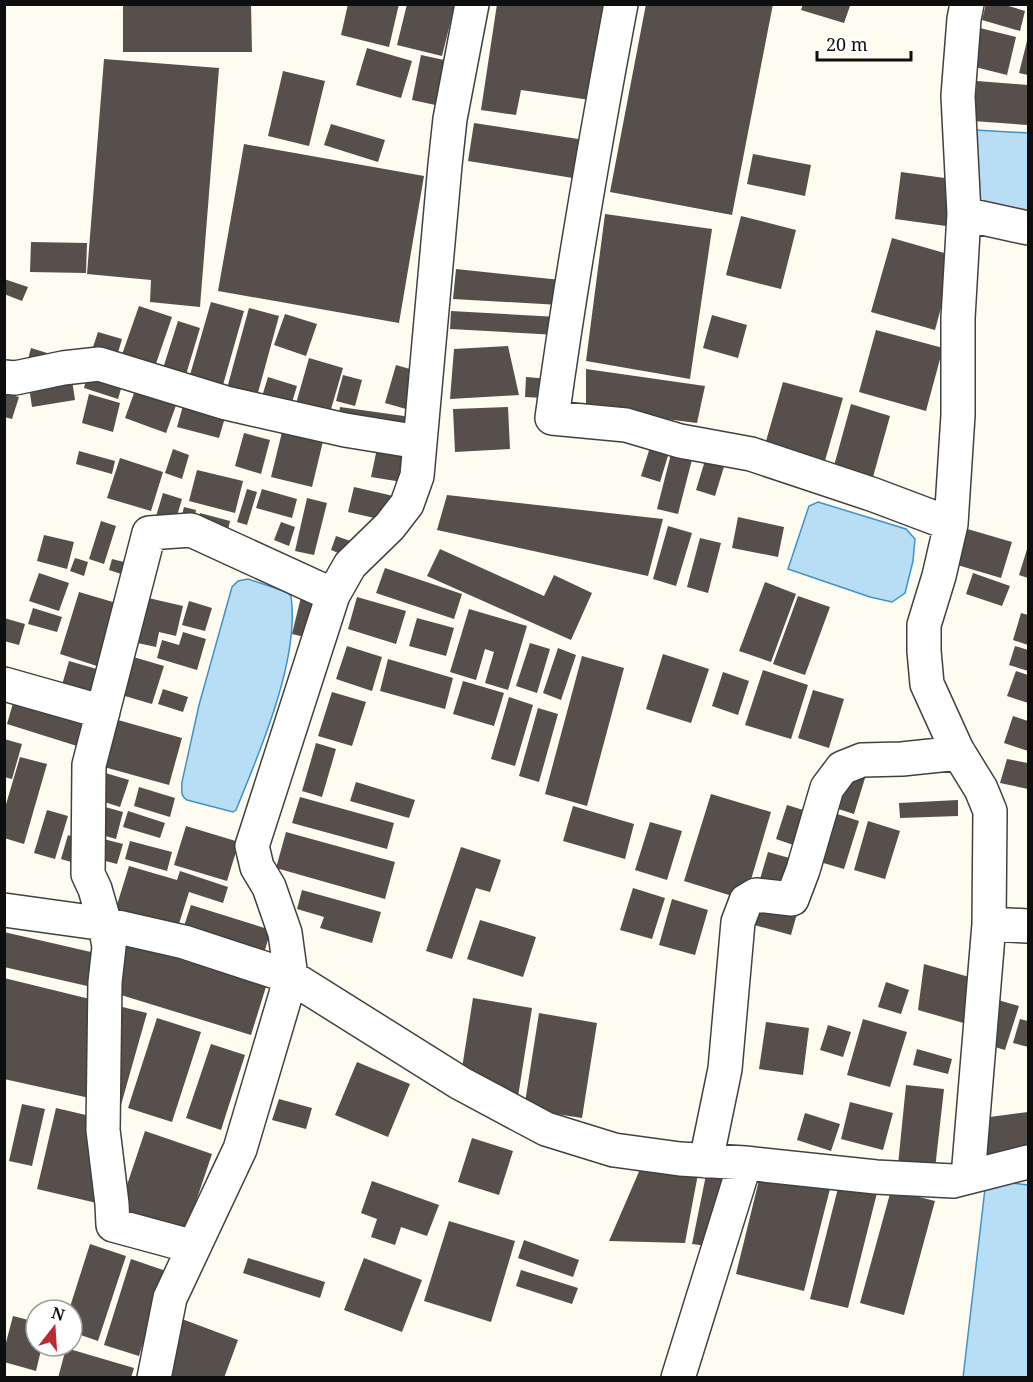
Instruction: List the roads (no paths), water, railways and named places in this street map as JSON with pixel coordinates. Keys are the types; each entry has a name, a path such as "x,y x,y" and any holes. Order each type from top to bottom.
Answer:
{"street":[{"path":"154,1377 170,1298 240,1149 291,977 285,933 269,887 257,867 252,846 333,595 350,565 390,526 407,504 417,476 450,119 472,4"},
{"path":"621,4 565,325 552,418 626,425 680,441 751,454 874,495 951,524"},
{"path":"967,4 958,96 964,214 958,318 958,415 951,524 939,576 924,625 924,651 927,684 959,753 981,789 990,811 990,924 968,1177"},
{"path":"964,214 1029,228"},
{"path":"4,377 15,378 63,368 99,364 226,403 345,430 419,442"},
{"path":"194,1247 113,1225 103,1130 105,982 109,947 105,924 88,874 89,765 149,533 190,530 333,595"},
{"path":"4,684 103,712"},
{"path":"706,1161 725,1069 738,922 746,901 756,895 792,899 827,788 842,768 862,760 902,759 959,753"},
{"path":"4,910 105,924 184,942 291,977 460,1083 546,1129 614,1150 876,1177 953,1181 1029,1162"},
{"path":"990,924 1029,926"},
{"path":"678,1377 745,1163"}],"water":[{"path":"975,130 1028,133 1028,236 983,226 972,153"},
{"path":"818,502 906,529 915,539 913,561 905,593 892,602 870,597 788,569 809,506"},
{"path":"248,579 287,592 291,596 292,621 290,648 276,704 256,761 236,810 233,812 187,800 182,794 182,782 199,705 232,587 238,581"},
{"path":"986,1180 1028,1185 1028,1377 963,1378"}]}
